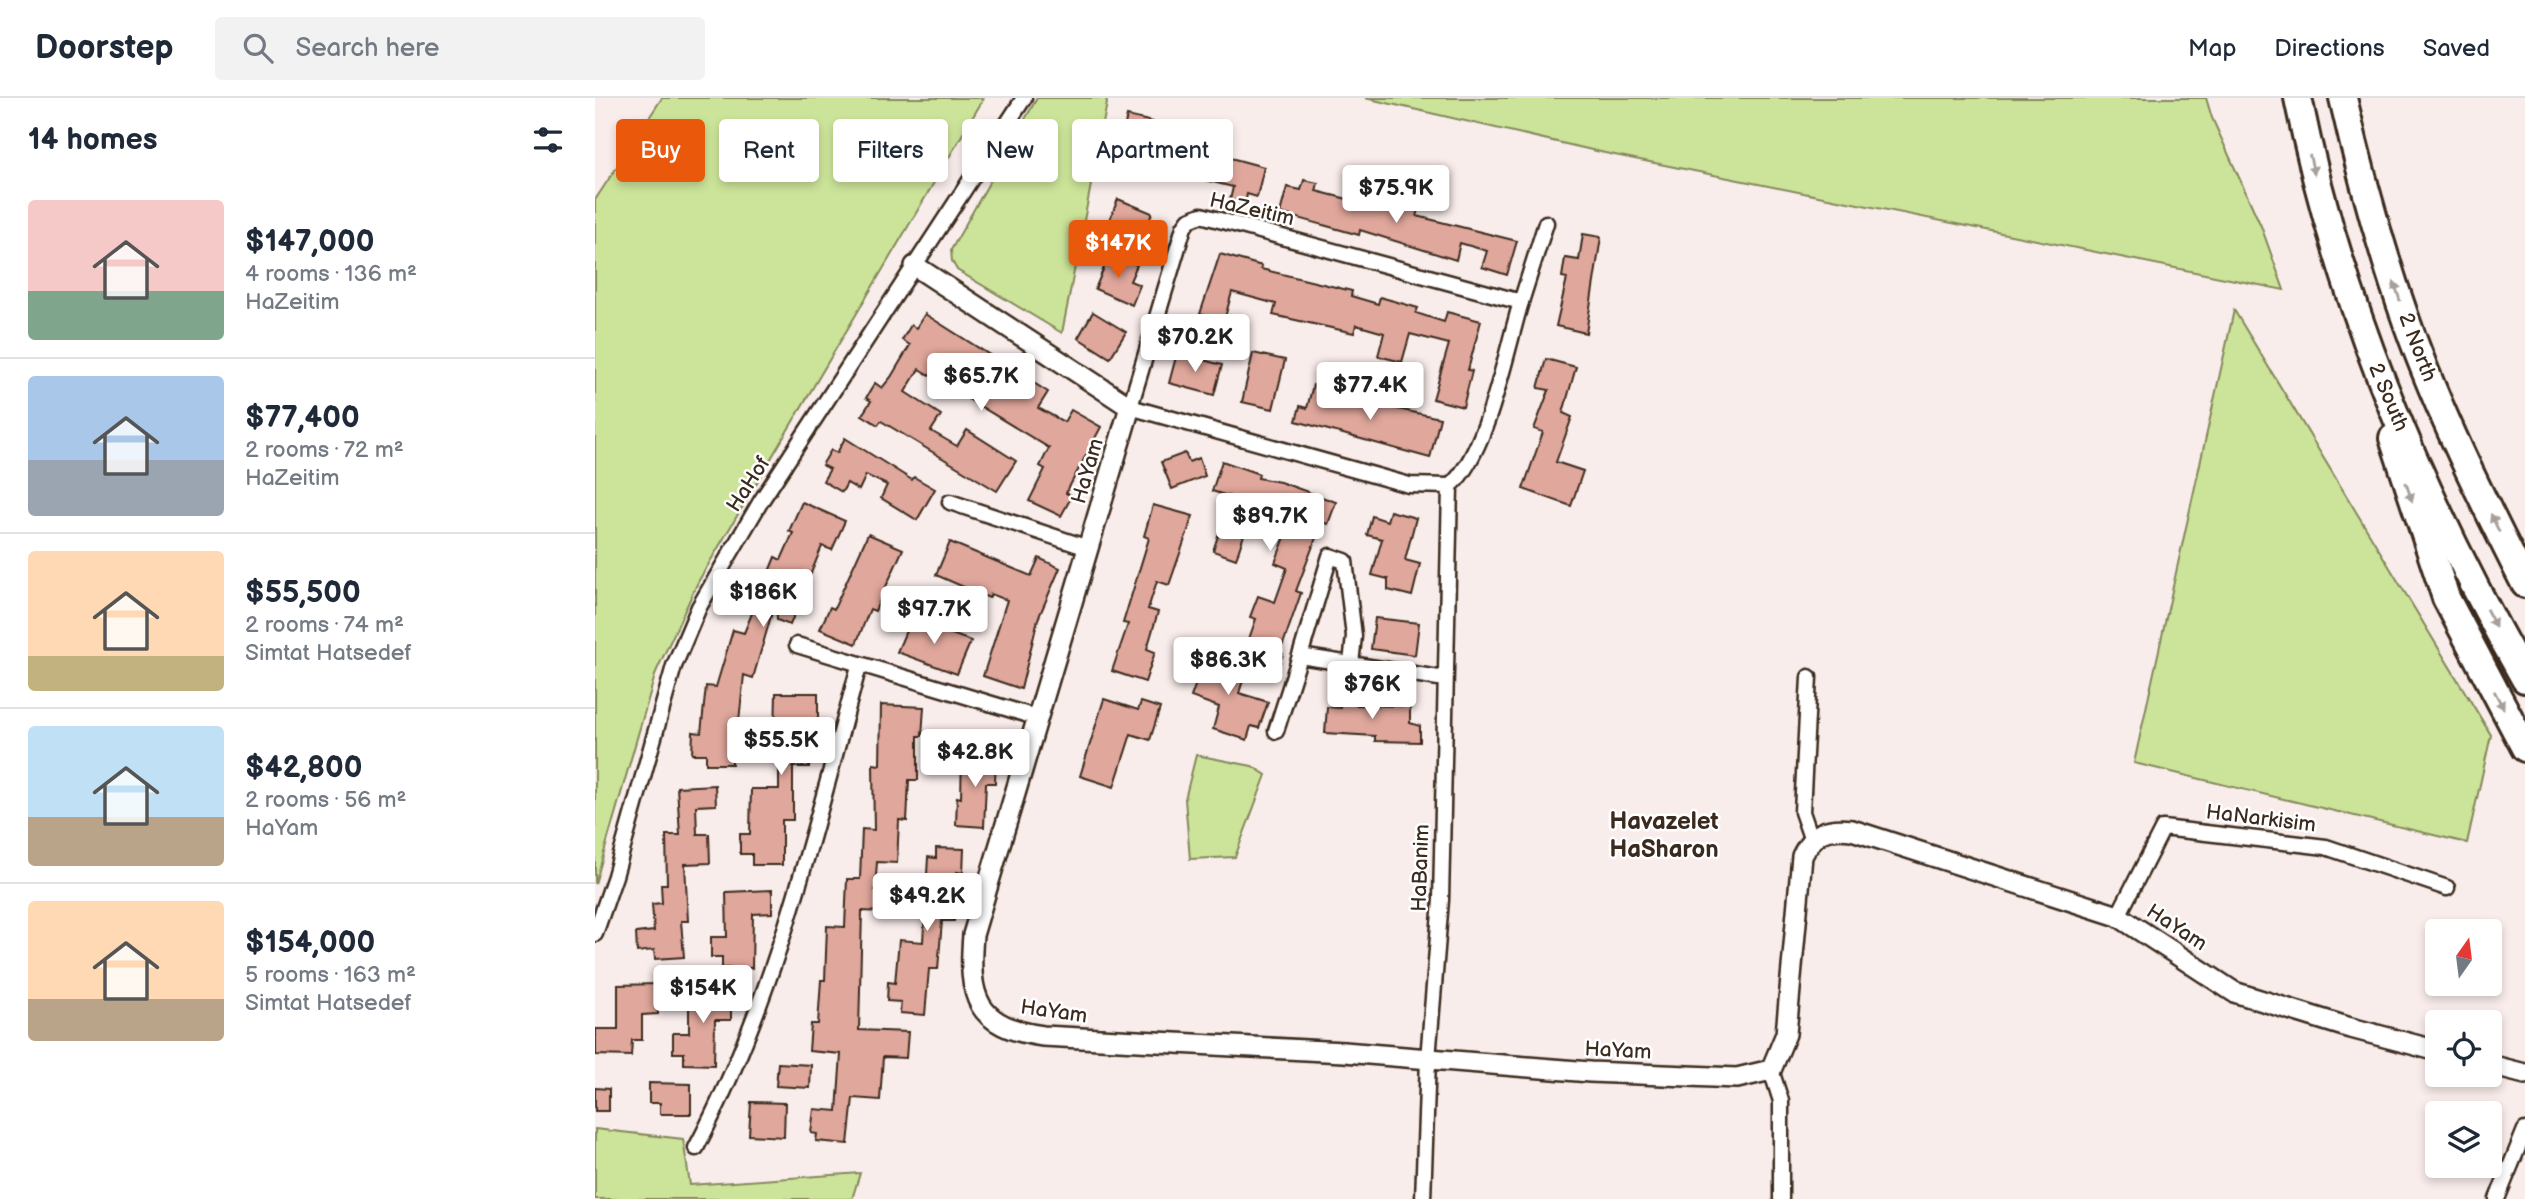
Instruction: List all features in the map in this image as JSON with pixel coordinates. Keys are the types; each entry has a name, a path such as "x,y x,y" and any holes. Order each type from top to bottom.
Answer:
{"highway":[{"name":"2 South","path":"2298,98 2311,164 2337,256 2371,355 2462,562 2525,679"},
{"name":"2 North","path":"2343,98 2369,201 2407,323 2444,415 2525,584"},
{"path":"2371,355 2402,474 2446,598 2525,748"}],"street":[{"name":"HaHof","path":"595,934 674,666 699,607 731,548 1024,98"},
{"name":"HaZeitim","path":"1130,407 1184,227 1189,219 1201,215 1521,302"},
{"path":"915,266 1130,407 1409,485 1450,485 1470,464 1478,445 1546,223"},
{"name":"HaYam","path":"1130,407 1035,718 973,935 970,977 986,1012 999,1024 1018,1033 1043,1036 1428,1059 1590,1072 1737,1078 1771,1070"},
{"name":"HaBanim","path":"1423,1199 1428,1059 1441,900 1450,485"},
{"path":"950,502 1088,548"},
{"path":"1276,731 1330,556 1345,561 1354,636 1352,664"},
{"path":"797,645 1035,718"},
{"path":"1300,656 1445,679"},
{"path":"696,1148 746,1045 771,977 859,666"},
{"path":"1781,1199 1781,1101 1771,1070 1786,1034 1799,872 1811,838 1802,812 1809,677"},
{"name":"HaNarkisim","path":"2118,916 2163,828 2326,847 2447,888"},
{"name":"HaYam","path":"1811,838 1823,830 1852,830 2118,916 2234,992 2425,1048"},
{"path":"2502,1068 2525,1074"},
{"path":"2497,1199 2525,1130"}],"green space":[{"path":"662,98 984,98 972,119 962,119 962,135 948,159 948,119 833,119 833,182 934,182 698,582 656,672 595,884 595,200 616,168 616,182 705,182 705,119 648,119"},
{"path":"1037,98 1106,98 1104,119 1072,119 1072,182 1092,182 1062,333 957,270 952,261 951,250 989,182 1058,182 1058,119 1025,119"},
{"path":"1365,98 2206,98 2212,118 2261,226 2284,290 1605,153"},
{"path":"2234,310 2491,735 2467,843 2134,763"},
{"path":"1196,755 1252,766 1266,775 1235,857 1190,859 1185,799"},
{"path":"595,1129 683,1139 690,1185 860,1173 852,1199 595,1199"}],"building":[{"path":"1233,159 1264,167 1257,197 1247,194 1245,204 1230,200 1233,187 1213,182 1233,182"},
{"path":"1304,180 1318,183 1316,191 1383,208 1387,193 1421,203 1417,216 1517,241 1507,275 1482,267 1487,251 1460,243 1456,260 1360,230 1359,235 1280,213 1287,187 1301,190"},
{"path":"1118,199 1152,213 1143,238 1108,224"},
{"path":"1583,234 1601,237 1586,333 1556,326 1567,278 1562,277 1565,258 1579,260"},
{"path":"1110,253 1137,265 1130,281 1140,285 1132,305 1095,289"},
{"path":"1220,254 1262,266 1261,269 1352,291 1351,296 1378,304 1380,297 1418,308 1416,313 1444,322 1447,312 1481,321 1468,370 1472,371 1463,407 1433,399 1449,344 1410,334 1402,362 1378,356 1384,333 1356,325 1354,333 1273,315 1276,304 1232,292 1224,321 1200,314"},
{"path":"1093,312 1126,332 1110,358 1078,338"},
{"path":"925,314 1048,392 1038,408 1064,422 1071,410 1101,427 1066,493 1072,496 1061,516 1029,501 1045,469 1040,466 1049,448 919,369 905,392 941,415 931,431 957,446 967,430 1016,461 997,491 881,421 878,425 862,415 871,401 866,398 875,383 882,388 910,345 902,340 911,325 916,328"},
{"path":"1177,353 1222,365 1214,395 1169,383"},
{"path":"1253,353 1285,360 1273,409 1242,402"},
{"path":"1546,359 1576,367 1563,413 1572,417 1556,462 1583,471 1571,506 1523,489 1543,432 1534,429 1549,390 1538,388"},
{"path":"1313,385 1338,391 1337,396 1440,418 1430,458 1296,421 1300,406 1307,408"},
{"path":"845,438 912,480 914,477 935,489 917,520 881,498 887,485 866,475 859,490 847,483 842,492 823,481 830,469 822,465 831,450 837,453"},
{"path":"1185,453 1189,462 1199,458 1205,476 1172,489 1161,462"},
{"path":"1222,461 1259,474 1258,478 1280,482 1336,502 1328,524 1322,522 1296,591 1301,593 1280,653 1283,654 1276,676 1240,664 1256,619 1250,617 1258,596 1275,602 1287,568 1275,563 1294,513 1263,502 1261,507 1254,505 1236,559 1213,551 1231,497 1212,491"},
{"path":"802,502 845,521 832,550 822,546 790,625 777,620 776,599 753,678 744,675 739,721 733,720 732,764 706,764 706,754 692,754 693,732 701,733 706,686 716,687 733,630 744,633 775,557 781,560 793,533 789,531"},
{"path":"1153,505 1193,516 1169,585 1157,581 1148,609 1158,612 1147,649 1155,652 1145,682 1112,671 1128,624 1123,623 1149,538 1144,536"},
{"path":"1390,511 1416,518 1405,560 1420,564 1412,596 1388,590 1388,579 1372,575 1382,539 1367,535 1372,516 1387,521"},
{"path":"868,534 903,549 875,611 870,609 856,644 820,629 830,607 834,609"},
{"path":"950,542 1031,576 1039,558 1060,568 1038,619 1021,689 983,676 1007,600 991,594 989,598 936,575"},
{"path":"1375,618 1419,623 1415,655 1371,649"},
{"path":"911,619 971,641 957,674 897,652"},
{"path":"1199,654 1246,671 1239,693 1268,702 1259,728 1251,726 1247,740 1213,729 1219,707 1191,697 1200,672 1194,669"},
{"path":"776,693 818,693 818,724 809,724 809,767 793,767 793,820 782,820 782,865 752,865 752,854 740,854 740,834 750,834 751,789 779,789 779,755 767,755 768,736 775,736"},
{"path":"1340,695 1356,696 1355,705 1410,706 1410,723 1420,726 1420,742 1375,741 1375,736 1325,733 1327,707 1340,708"},
{"path":"1104,699 1138,710 1141,702 1160,708 1150,740 1131,734 1114,787 1080,776"},
{"path":"881,705 924,707 922,736 918,736 918,780 909,780 907,821 899,820 897,863 877,862 875,890 883,890 882,912 862,911 859,1030 908,1032 906,1058 883,1057 880,1100 853,1098 848,1144 816,1141 817,1134 811,1133 814,1109 837,1111 841,1054 809,1051 811,1024 818,1024 821,980 825,980 827,926 845,927 847,879 860,879 862,829 874,830 873,764 880,765"},
{"path":"962,754 996,755 995,783 986,783 984,827 956,825 957,797 961,798"},
{"path":"715,785 716,805 696,806 697,834 709,834 710,863 685,864 688,921 681,921 684,957 655,959 654,950 637,952 636,933 654,931 652,904 662,903 661,884 667,884 666,835 680,835 677,787"},
{"path":"936,848 964,849 963,873 957,872 954,921 942,921 938,969 929,969 925,1015 900,1013 901,1002 887,1001 888,982 895,983 899,940 923,942 928,857 936,858"},
{"path":"772,890 772,913 753,914 752,968 722,968 722,957 711,957 711,937 727,937 726,892"},
{"path":"657,984 658,1014 642,1015 642,1040 632,1040 631,1056 596,1055 596,1029 618,1029 618,985"},
{"path":"689,989 731,989 731,1020 715,1020 714,1065 684,1064 684,1053 673,1053 673,1033 689,1033"},
{"path":"778,1063 811,1065 810,1088 776,1086"},
{"path":"649,1083 691,1084 691,1114 660,1114 660,1103 649,1103"},
{"path":"595,1088 609,1089 609,1111 595,1111"},
{"path":"751,1102 785,1103 784,1137 749,1135"}],"district":[{"name":"Havazelet HaSharon","path":"1664,835"}]}
